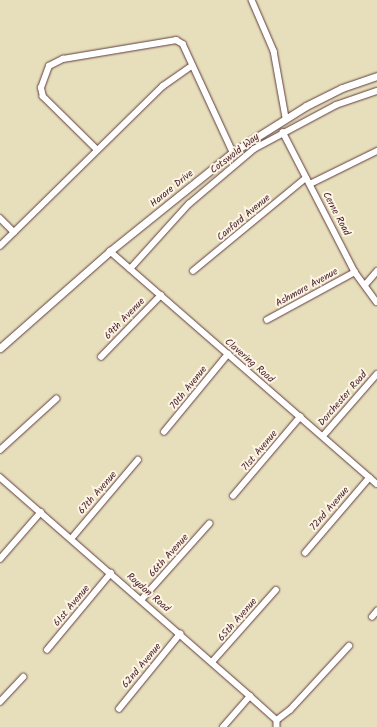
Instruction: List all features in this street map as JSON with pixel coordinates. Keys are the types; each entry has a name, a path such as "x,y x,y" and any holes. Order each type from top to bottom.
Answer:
{"main road":[{"name":"Harare Drive","path":"0,348 110,251 233,152 286,118 342,88 377,76"}],"street":[{"path":"252,0 274,51 286,118"},
{"path":"97,150 43,97 41,88 52,63 63,59 176,40 183,44 233,152"},
{"path":"0,246 170,79 192,66"},
{"name":"Cotswold Way","path":"130,269 204,190 254,149 283,132 336,105 377,91"},
{"name":"Cerne Road","path":"283,132 356,272 377,302"},
{"path":"310,184 377,151"},
{"name":"Canford Avenue","path":"193,272 306,178"},
{"path":"0,218 14,232"},
{"name":"Clavering Road","path":"110,251 377,484"},
{"path":"365,285 377,271"},
{"name":"Ashmore Avenue","path":"267,320 356,272"},
{"name":"69th Avenue","path":"101,357 161,295"},
{"name":"70th Avenue","path":"164,432 228,354"},
{"name":"Dorchester Road","path":"323,436 377,374"},
{"path":"0,450 56,399"},
{"name":"71st Avenue","path":"233,496 300,417"},
{"name":"67th Avenue","path":"72,538 138,460"},
{"name":"Roydon Road","path":"0,477 142,599 277,720"},
{"name":"72nd Avenue","path":"305,553 370,478"},
{"path":"0,559 41,512"},
{"name":"66th Avenue","path":"142,599 209,524"},
{"name":"61st Avenue","path":"47,650 111,573"},
{"name":"65th Avenue","path":"212,662 276,590"},
{"path":"372,617 377,611"},
{"name":"62nd Avenue","path":"118,709 180,634"},
{"path":"277,727 277,720 290,710 349,646"},
{"path":"0,702 23,676"},
{"path":"223,727 250,696"}]}
